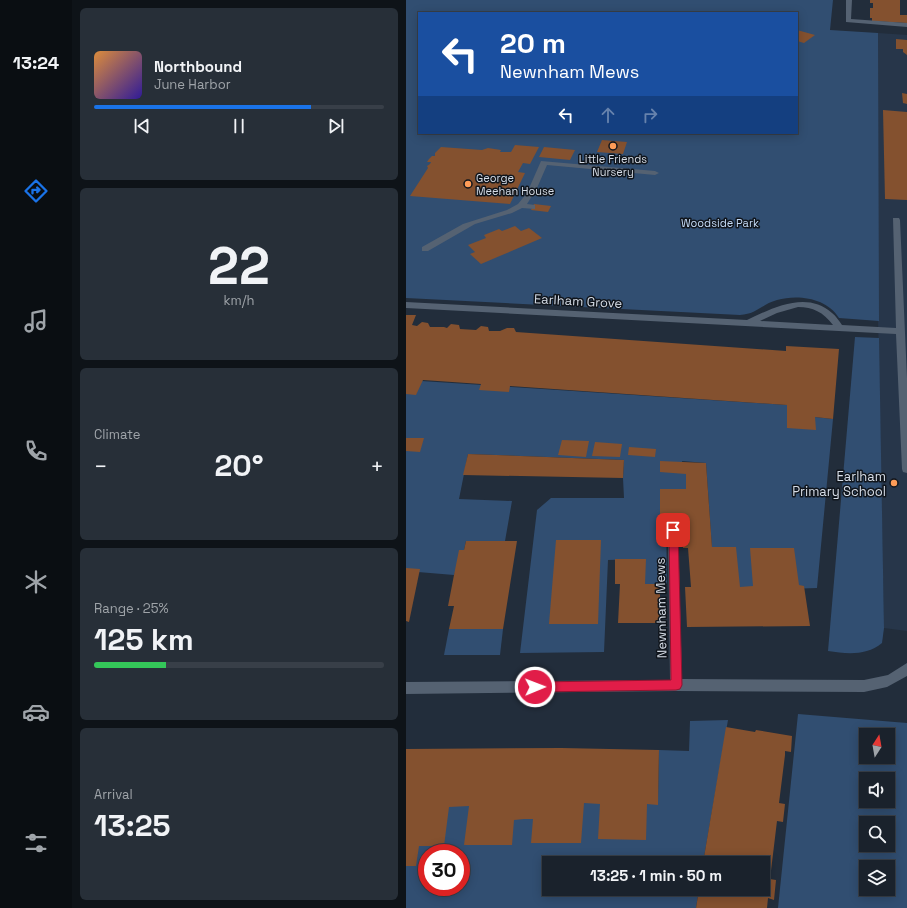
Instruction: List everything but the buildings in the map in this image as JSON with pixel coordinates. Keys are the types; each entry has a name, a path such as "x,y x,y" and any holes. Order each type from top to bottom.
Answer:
{"street":[{"path":"849,0 848,21 907,25"},
{"path":"425,248 480,220 509,212 520,206 526,200 544,163 655,173"},
{"path":"520,206 532,207"},
{"path":"896,220 907,469"},
{"name":"Earlham Grove","path":"749,322 783,306 795,304 809,305 824,310 829,313 839,327"},
{"name":"Earlham Grove","path":"406,305 900,331"},
{"name":"Newnham Mews","path":"673,530 676,685"},
{"path":"406,688 676,685 864,686 880,684 893,679 907,668"}],"shaded area":[{"name":"Earlham Primary School","path":"878,33 907,35 907,631 884,628 878,316"}],"green space":[{"name":"Woodside Park","path":"406,0 833,0 830,30 878,33 879,321 839,318 834,311 820,302 811,299 794,297 777,300 751,313 740,315 406,298"},
{"path":"855,337 879,338 884,628 882,643 876,647 863,652 842,653 828,651"},
{"path":"406,380 787,405 815,417 833,419 817,588 721,591 712,548 706,463 682,461 686,474 688,518 666,519 667,584 645,584 645,559 608,560 604,652 520,653 537,510 551,498 624,498 624,460 468,454 459,499 512,501 505,541 466,541 454,575 406,571"},
{"path":"449,629 503,629 500,655 444,655"},
{"path":"798,714 907,723 907,908 778,908"},
{"path":"728,720 704,856 542,856 542,896 698,896 696,908 406,908 406,799 658,798 659,750 689,751 690,721"}],"place":[{"name":"Little Friends Nursery","path":"613,146"},
{"name":"George Meehan House","path":"468,184"},
{"name":"Earlham Primary School","path":"894,483"}],"route":[{"path":"535,687 676,685 673,530"}]}
